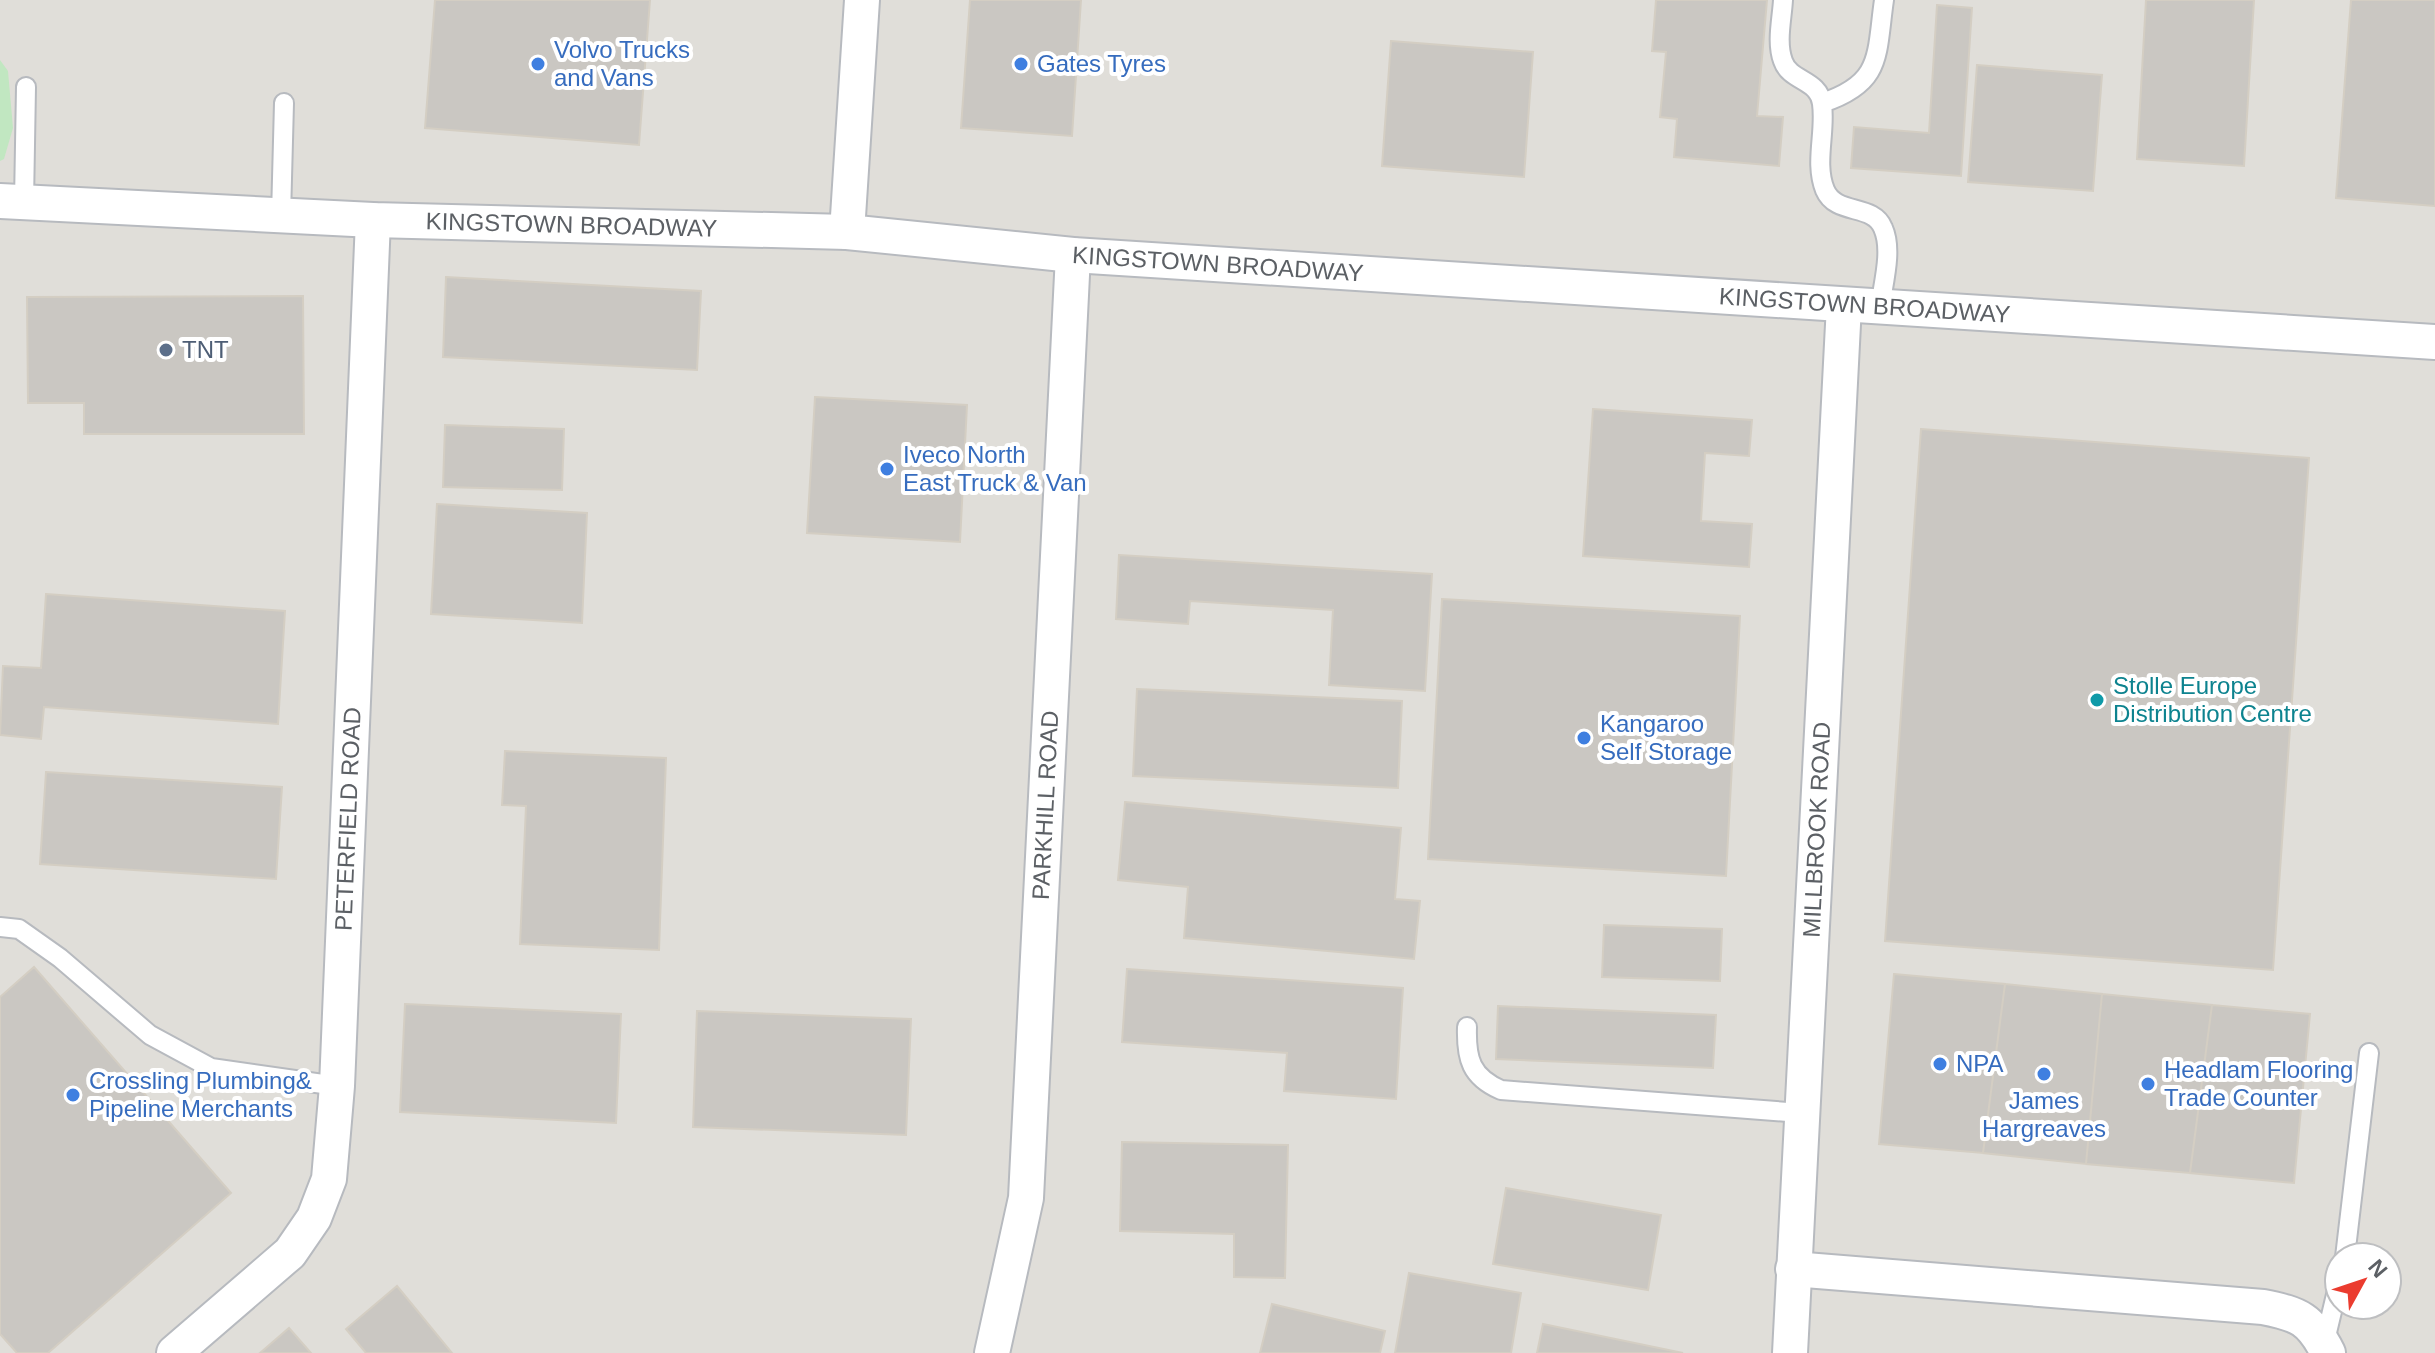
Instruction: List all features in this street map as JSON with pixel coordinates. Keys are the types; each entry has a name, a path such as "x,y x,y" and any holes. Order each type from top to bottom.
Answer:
{"street":[{"path":"847,232 862,0"},
{"name":"KINGSTOWN BROADWAY","path":"12,202 373,220 847,232 1073,255 2435,342"},
{"name":"PETERFIELD ROAD","path":"174,1353 290,1253 314,1218 329,1179 337,1086 373,220"},
{"name":"PARKHILL ROAD","path":"992,1353 1026,1198 1073,255"},
{"name":"MILLBROOK ROAD","path":"1790,1353 1844,305"},
{"path":"1793,1269 2263,1307 2295,1314 2317,1332 2326,1349"}],"lane":[{"path":"1783,0 1780,42 1783,63 1792,74 1818,91 1822,103 1821,170 1825,191 1837,205 1870,214 1883,226 1887,246 1880,307"},
{"path":"1822,103 1854,90 1875,66 1884,0"},
{"path":"12,202 26,87"},
{"path":"281,216 284,103"},
{"path":"0,927 19,929 60,958 150,1035 211,1068 337,1086"},
{"path":"1467,1027 1471,1065 1485,1083 1501,1090 1801,1113"},
{"path":"2347,1241 2369,1053"},
{"path":"2326,1349 2331,1321"}],"shaded area":[{"path":"0,0 2435,0 2435,1353 0,1353"}],"green space":[{"path":"0,60 8,71 13,128 4,159 0,161"}],"building":[{"name":"Volvo Trucks and Vans","path":"435,0 650,0 639,145 425,128"},
{"name":"Gates Tyres","path":"970,0 1081,0 1072,136 961,128"},
{"path":"1656,0 1767,0 1757,116 1783,117 1779,166 1674,157 1677,119 1660,117 1666,52 1652,51"},
{"path":"2146,0 2254,0 2244,166 2137,159"},
{"path":"2351,0 2435,0 2435,206 2336,198"},
{"path":"1937,5 1972,8 1961,176 1851,168 1854,127 1929,133"},
{"path":"1391,41 1533,52 1524,177 1382,166"},
{"path":"1977,65 2102,75 2093,191 1968,182"},
{"path":"446,277 701,291 697,370 443,357"},
{"name":"TNT","path":"303,296 304,434 84,434 84,403 28,403 27,297"},
{"name":"Iveco North East Truck & Van","path":"815,397 967,405 960,542 807,533"},
{"path":"1593,409 1752,420 1749,456 1705,453 1701,521 1752,524 1749,567 1583,556"},
{"path":"445,425 564,429 562,490 443,487"},
{"name":"Stolle Europe Distribution Centre","path":"1921,429 2309,458 2273,970 1885,941"},
{"path":"437,504 587,513 582,623 431,614"},
{"path":"1119,555 1432,574 1425,691 1329,685 1333,610 1190,601 1188,624 1116,619"},
{"path":"46,594 285,611 278,724 44,707 41,739 0,735 3,666 41,668"},
{"name":"Kangaroo Self Storage","path":"1442,599 1740,616 1726,876 1428,859"},
{"path":"1137,689 1402,701 1398,788 1133,776"},
{"path":"505,751 666,758 659,950 520,944 526,806 502,805"},
{"path":"46,772 282,787 276,879 40,864"},
{"path":"1125,802 1401,828 1395,899 1420,901 1414,959 1184,938 1188,887 1118,880"},
{"path":"1604,925 1722,929 1720,981 1602,977"},
{"name":"Crossling Plumbing& Pipeline Merchants","path":"34,967 231,1193 48,1353 17,1353 0,1334 0,997"},
{"path":"1127,969 1403,988 1396,1099 1284,1091 1287,1053 1122,1042"},
{"name":"NPA","path":"1894,974 2005,984 1983,1153 1879,1144"},
{"name":"James Hargreaves","path":"2005,984 2102,994 2086,1164 1983,1153"},
{"name":"Headlam Flooring Trade Counter","path":"2102,994 2212,1005 2190,1173 2086,1164"},
{"path":"405,1004 621,1014 616,1123 400,1112"},
{"path":"2212,1005 2310,1014 2294,1183 2190,1173"},
{"path":"1498,1006 1716,1015 1713,1068 1496,1059"},
{"path":"697,1011 911,1019 906,1135 693,1127"},
{"path":"1122,1142 1288,1145 1285,1278 1234,1277 1234,1234 1120,1231"},
{"path":"1506,1188 1661,1215 1648,1290 1493,1264"},
{"path":"1409,1273 1521,1293 1511,1353 1395,1353"},
{"path":"397,1286 452,1353 366,1353 346,1329"},
{"path":"1272,1304 1385,1331 1380,1353 1260,1353"},
{"path":"1543,1324 1683,1353 1537,1353"},
{"path":"289,1328 311,1353 260,1353"}],"place":[{"name":"Volvo Trucks and Vans","path":"538,64"},
{"name":"Gates Tyres","path":"1021,64"},
{"name":"TNT","path":"166,350"},
{"name":"Iveco North East Truck & Van","path":"887,469"},
{"name":"Stolle Europe Distribution Centre","path":"2097,700"},
{"name":"Kangaroo Self Storage","path":"1584,738"},
{"name":"NPA","path":"1940,1064"},
{"name":"James Hargreaves","path":"2044,1074"},
{"name":"Headlam Flooring Trade Counter","path":"2148,1084"},
{"name":"Crossling Plumbing& Pipeline Merchants","path":"73,1095"}]}
